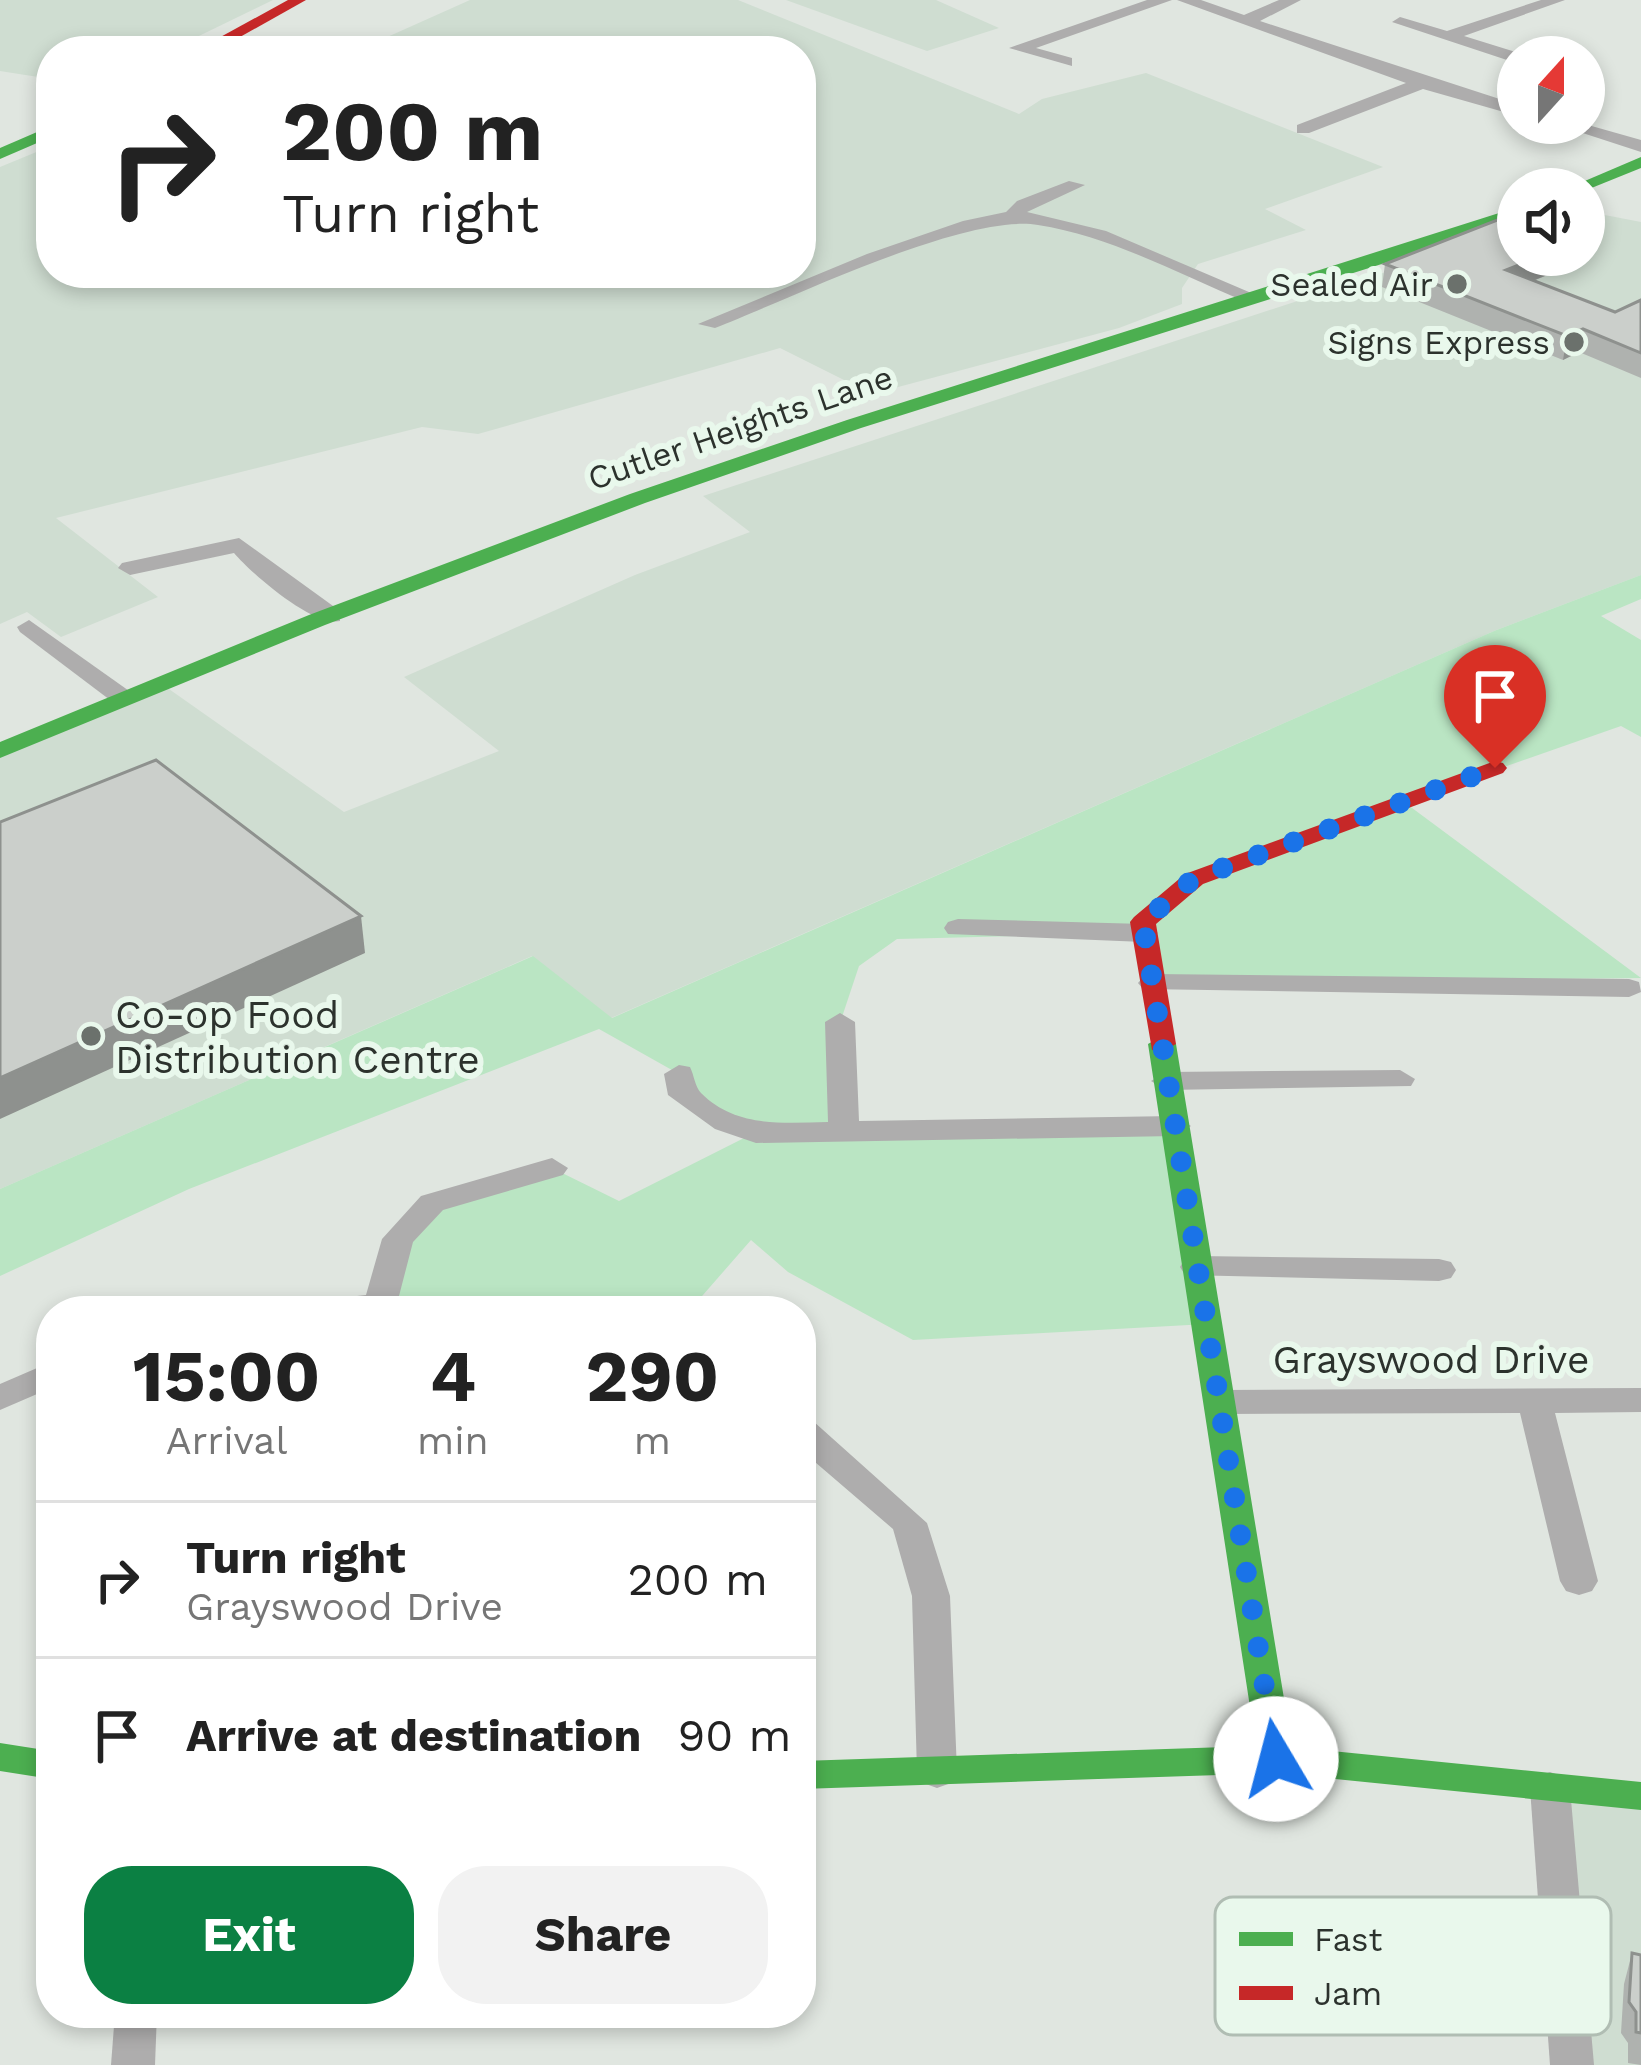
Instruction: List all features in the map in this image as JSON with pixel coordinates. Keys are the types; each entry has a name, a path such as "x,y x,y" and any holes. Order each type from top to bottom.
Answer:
{"main road":[{"path":"231,36 299,0"},
{"path":"0,154 36,138"},
{"path":"1605,177 1641,162"},
{"name":"Cutler Heights Lane","path":"0,751 331,616 832,431 1497,219"},
{"path":"1144,933 1143,922 1193,879 1495,768"},
{"name":"Grayswood Drive","path":"1144,933 1276,1759"},
{"path":"0,1757 36,1763"},
{"path":"816,1775 1276,1759 1641,1796"}],"street":[{"path":"1066,62 1018,48 1164,0"},
{"path":"1185,0 1497,105"},
{"path":"1247,20 1293,0"},
{"path":"1449,36 1557,0"},
{"path":"1400,22 1497,52"},
{"path":"1303,129 1422,83"},
{"path":"1605,136 1641,146"},
{"path":"1011,217 1024,205 1076,185"},
{"path":"816,282 968,225 1011,217 1048,222 1171,262 1253,298"},
{"path":"708,324 800,288"},
{"path":"130,568 239,544 260,568 331,616"},
{"path":"29,628 123,698"},
{"path":"958,928 1144,933"},
{"path":"1153,983 1629,988"},
{"path":"840,1022 844,1132"},
{"path":"679,1074 683,1095 756,1133 1175,1126"},
{"path":"1166,1081 1400,1079"},
{"path":"382,1296 398,1240 432,1203 552,1168"},
{"path":"1197,1268 1439,1270"},
{"path":"0,1398 36,1381"},
{"name":"Grayswood Drive","path":"1222,1402 1641,1400"},
{"path":"1534,1401 1579,1581"},
{"path":"816,1443 909,1523 932,1596 937,1772"},
{"path":"1550,1788 1559,1897"},
{"path":"134,2065 135,2028"},
{"path":"1570,2035 1572,2065"}],"shaded area":[{"path":"0,0 273,0 199,36 36,36 36,77 0,71"},
{"path":"470,0 738,0 1019,114 1042,99 1146,73 1383,167 1265,209 1306,230 1198,264 1182,288 1182,304 1119,328 872,394 780,348 478,434 422,427 56,518 158,597 61,637 27,612 0,624 0,167 36,152 36,288 816,288 816,36 390,36"},
{"path":"786,0 936,0 999,28 927,51"},
{"path":"1605,215 1641,222 1641,575 1494,631 611,1018 532,956 0,1189 0,751 159,682 344,812 499,751 404,677 635,575 750,532 703,496 1453,250 1497,252 1497,276 1605,276"},
{"path":"1550,1788 1641,1796 1641,2065 1572,2065 1570,2035 1611,2035 1611,1897 1559,1897"}],"green space":[{"path":"1641,575 1641,599 1601,616 1641,640 1641,737 1621,726 1404,802 1641,978 1153,983 1143,933 897,939 859,966 840,1023 844,1132 1175,1126 1207,1324 913,1340 788,1272 751,1240 702,1296 385,1296 432,1203 552,1168 619,1201 754,1133 726,1122 679,1074 599,1029 189,1189 0,1276 0,1189 533,956 612,1018 1494,631"}],"building":[{"path":"1497,220 1497,276 1522,276 1615,312 1641,300 1641,353 1583,329 1567,336 1385,264"},
{"name":"Co-op Food Distribution Centre","path":"156,760 361,916 0,1078 0,822"},
{"path":"1632,1953 1641,1955 1641,2033 1636,2032 1636,2012 1629,2002"}],"traffic: fast":[{"path":"0,154 36,138"},
{"path":"1605,177 1641,162"},
{"path":"0,751 317,620 638,499 854,424 1497,219"},
{"path":"1162,1044 1276,1759"},
{"path":"0,1757 36,1763"},
{"path":"816,1774 1276,1759 1641,1796"}],"traffic: jam":[{"path":"231,36 299,0"},
{"path":"1162,1044 1143,922 1194,879 1495,768"}],"place":[{"name":"Sealed Air","path":"1457,284"},
{"name":"Signs Express","path":"1574,342"},
{"name":"Co-op Food Distribution Centre","path":"91,1036"}],"route":[{"path":"1276,1759 1143,922 1193,879 1495,768"}]}
